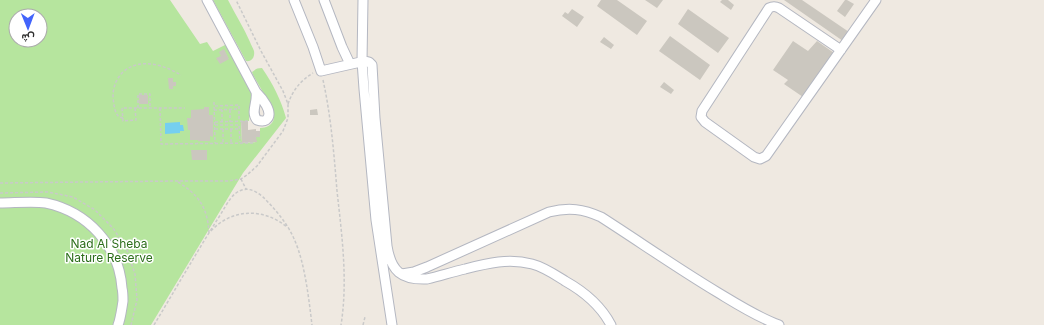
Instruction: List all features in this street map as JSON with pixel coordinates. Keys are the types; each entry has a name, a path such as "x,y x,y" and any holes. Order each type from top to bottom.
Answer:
{"street":[{"path":"207,0 256,92 263,100 269,114 266,120 261,122 257,120 253,113 257,100 256,92"},
{"path":"294,0 321,71 362,61 369,62 372,65 375,118 387,246 391,262 395,268 401,274 409,278 427,279 493,262 513,261 533,264 546,269 577,288 594,302 611,325"},
{"path":"324,0 350,64"},
{"path":"328,0 328,12"},
{"path":"363,0 362,61 364,89 376,220 392,325"},
{"path":"841,50 776,6 769,8 702,111 701,117 705,122 754,157 763,158 768,154 841,50 876,0"},
{"path":"0,203 45,203 67,210 86,221 102,237 114,256 121,277 123,300 118,325"},
{"path":"401,274 414,272 427,267 549,212 570,209 581,210 591,212 601,217 667,261 755,315 779,325"}],"path":[{"path":"0,183 228,181 248,176 283,131 288,118 288,104 283,91 236,0"},
{"path":"150,108 150,94 138,94 136,120 123,121 123,118 116,114 113,94 115,82 121,74 134,65 146,64 167,68 181,75"},
{"path":"288,104 297,86 304,79 321,71 330,125 342,243 344,269 341,325"},
{"path":"214,102 215,143"},
{"path":"214,106 239,105 239,121"},
{"path":"123,118 122,108 185,108"},
{"path":"160,108 161,144 254,143"},
{"path":"222,109 222,122"},
{"path":"230,109 230,122"},
{"path":"214,110 239,109"},
{"path":"215,124 222,122 257,120"},
{"path":"215,124 240,125 240,143"},
{"path":"215,129 240,129"},
{"path":"223,129 223,143"},
{"path":"231,129 231,143"},
{"path":"241,178 246,189"},
{"path":"176,181 194,194 203,205 206,212 208,234"},
{"path":"154,325 233,195 246,189 254,191 274,208 296,241 305,276 312,325"},
{"path":"208,234 230,217 247,213 274,218 288,228"},
{"path":"363,325 365,317"}],"green space":[{"name":"Nad Al Sheba Nature Reserve","path":"0,0 170,0 200,44 207,42 213,51 227,44 253,94 253,104 249,121 241,121 242,143 256,142 256,137 260,136 260,128 269,126 274,118 265,96 252,72 262,68 276,92 286,118 243,173 151,325 0,325"},
{"path":"213,0 228,0 254,50 253,59 246,61"}],"water":[{"path":"180,122 180,125 183,125 184,131 180,131 180,133 165,134 165,123"}],"building":[{"path":"601,0 617,0 647,21 637,35 597,6"},
{"path":"645,0 663,0 657,8"},
{"path":"722,0 728,0 734,5 731,10 720,2"},
{"path":"784,0 802,0 849,32 843,41"},
{"path":"845,0 854,4 845,17 837,11"},
{"path":"572,9 584,17 577,27 562,16 565,12 568,14"},
{"path":"688,9 729,38 718,53 678,24"},
{"path":"670,36 710,65 700,80 659,51"},
{"path":"604,37 614,45 611,49 600,42"},
{"path":"793,41 808,51 817,41 834,53 803,97 784,84 788,80 773,70"},
{"path":"224,49 229,59 220,64 216,58 221,56 219,52"},
{"path":"168,78 173,78 173,82 176,82 176,86 173,86 173,89 169,89"},
{"path":"664,82 674,90 671,94 660,87"},
{"path":"139,95 148,95 148,104 139,104"},
{"path":"204,107 209,107 209,115 213,115 213,137 210,136 210,141 190,140 190,130 188,130 187,118 191,118 191,110 204,109"},
{"path":"317,109 318,115 310,115 310,110"},
{"path":"241,121 248,121 248,130 256,129 256,131 260,131 260,137 256,137 257,142 242,143"},
{"path":"191,150 207,150 207,160 192,160"}]}
